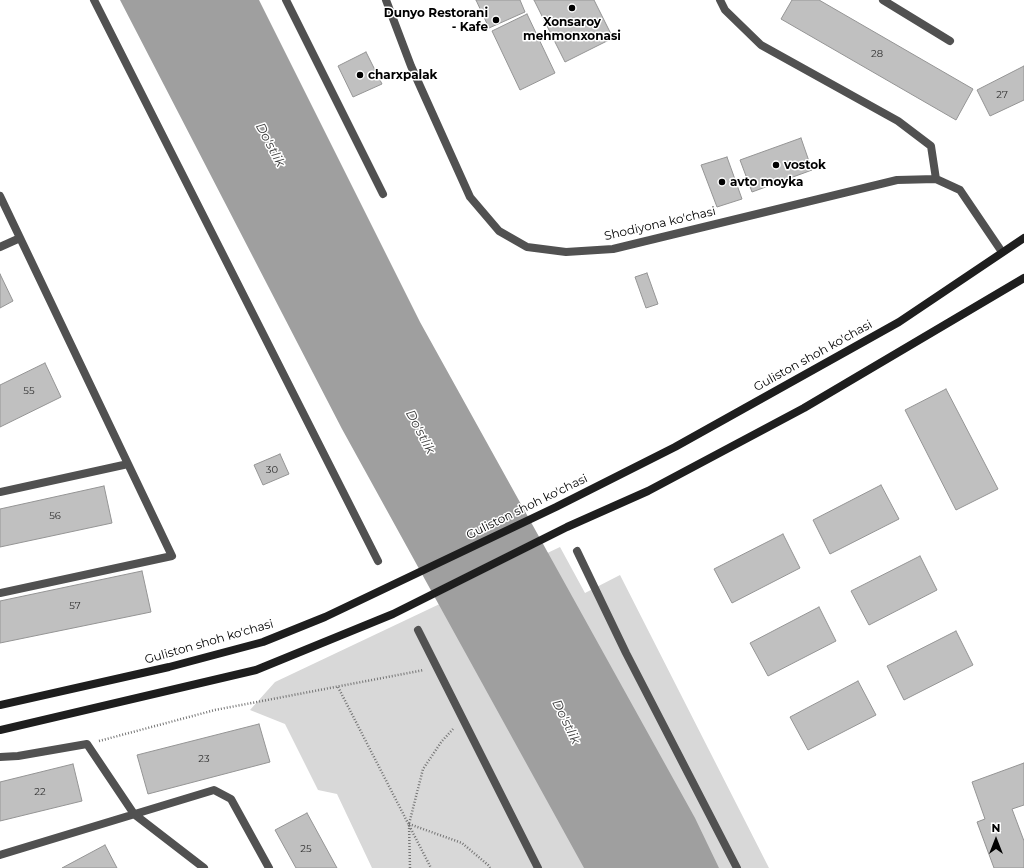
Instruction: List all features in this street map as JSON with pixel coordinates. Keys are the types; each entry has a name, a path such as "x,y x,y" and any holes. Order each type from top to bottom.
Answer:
{"main road":[{"name":"Guliston shoh ko'chasi","path":"0,705 169,667 263,642 325,617 556,507 676,446 899,322 1024,238"},
{"path":"0,730 256,670 393,614 567,527 648,491 804,408 1024,278"}],"street":[{"path":"94,0 378,561"},
{"path":"286,0 383,194"},
{"name":"Shodiyona ko'chasi","path":"386,0 411,66 470,197 499,232 527,247 566,252 614,249 896,180 936,179 960,190 1002,252"},
{"path":"720,0 725,10 761,45 898,121 931,146 936,179"},
{"path":"883,0 950,41"},
{"path":"0,196 172,556 0,592"},
{"path":"0,248 20,238"},
{"path":"0,492 128,464"},
{"path":"577,551 630,660 737,868"},
{"path":"418,630 538,868"},
{"path":"0,757 18,756 87,744 134,814 204,868"},
{"path":"0,855 214,790 231,798 269,868"}],"path":[{"path":"87,744 215,710 437,668"},
{"path":"338,687 431,868"},
{"path":"410,868 409,824 423,769 442,741 463,718"},
{"path":"409,824 462,843 490,868"}],"shaded area":[{"path":"560,547 585,593 620,575 769,868 372,868 337,794 318,790 285,724 250,710 275,682"}],"water":[{"name":"Do'stlik","path":"120,0 259,0 420,322 695,818 719,868 584,868 342,429"}],"building":[{"name":"Dunyo Restorani - Kafe","path":"476,0 520,0 525,12 489,28"},
{"path":"534,0 594,0 613,38 565,62"},
{"path":"792,0 819,0 973,89 956,120 781,19"},
{"path":"527,14 555,73 520,90 492,31"},
{"name":"charxpalak","path":"366,52 382,84 353,97 338,66"},
{"path":"1024,66 1024,100 990,116 977,90"},
{"name":"vostok","path":"801,138 812,170 752,192 740,160"},
{"name":"avto moyka","path":"727,157 742,199 717,207 701,165"},
{"path":"647,273 658,304 646,308 635,277"},
{"path":"0,274 13,301 0,308"},
{"path":"45,363 61,397 0,427 0,385"},
{"path":"946,389 998,489 956,510 905,410"},
{"path":"280,454 289,474 263,485 254,465"},
{"path":"881,485 899,519 830,554 813,520"},
{"path":"104,486 112,523 0,547 0,509"},
{"path":"783,534 800,568 732,603 714,569"},
{"path":"920,556 937,590 869,625 851,591"},
{"path":"142,571 151,612 0,643 0,601"},
{"path":"819,607 836,641 768,676 750,643"},
{"path":"956,631 973,665 904,700 887,666"},
{"path":"858,681 876,715 808,750 790,717"},
{"path":"259,724 270,762 148,794 137,755"},
{"path":"1024,763 1024,805 1012,809 1024,841 1024,868 994,868 977,822 985,819 972,782"},
{"path":"73,764 82,801 0,821 0,782"},
{"path":"307,813 337,868 296,868 275,830"},
{"path":"105,845 117,868 62,868"}],"place":[{"name":"Xonsaroy mehmonxonasi","path":"572,8"},
{"name":"Dunyo Restorani - Kafe","path":"496,20"},
{"name":"charxpalak","path":"360,75"},
{"name":"vostok","path":"776,165"},
{"name":"avto moyka","path":"722,182"}]}
